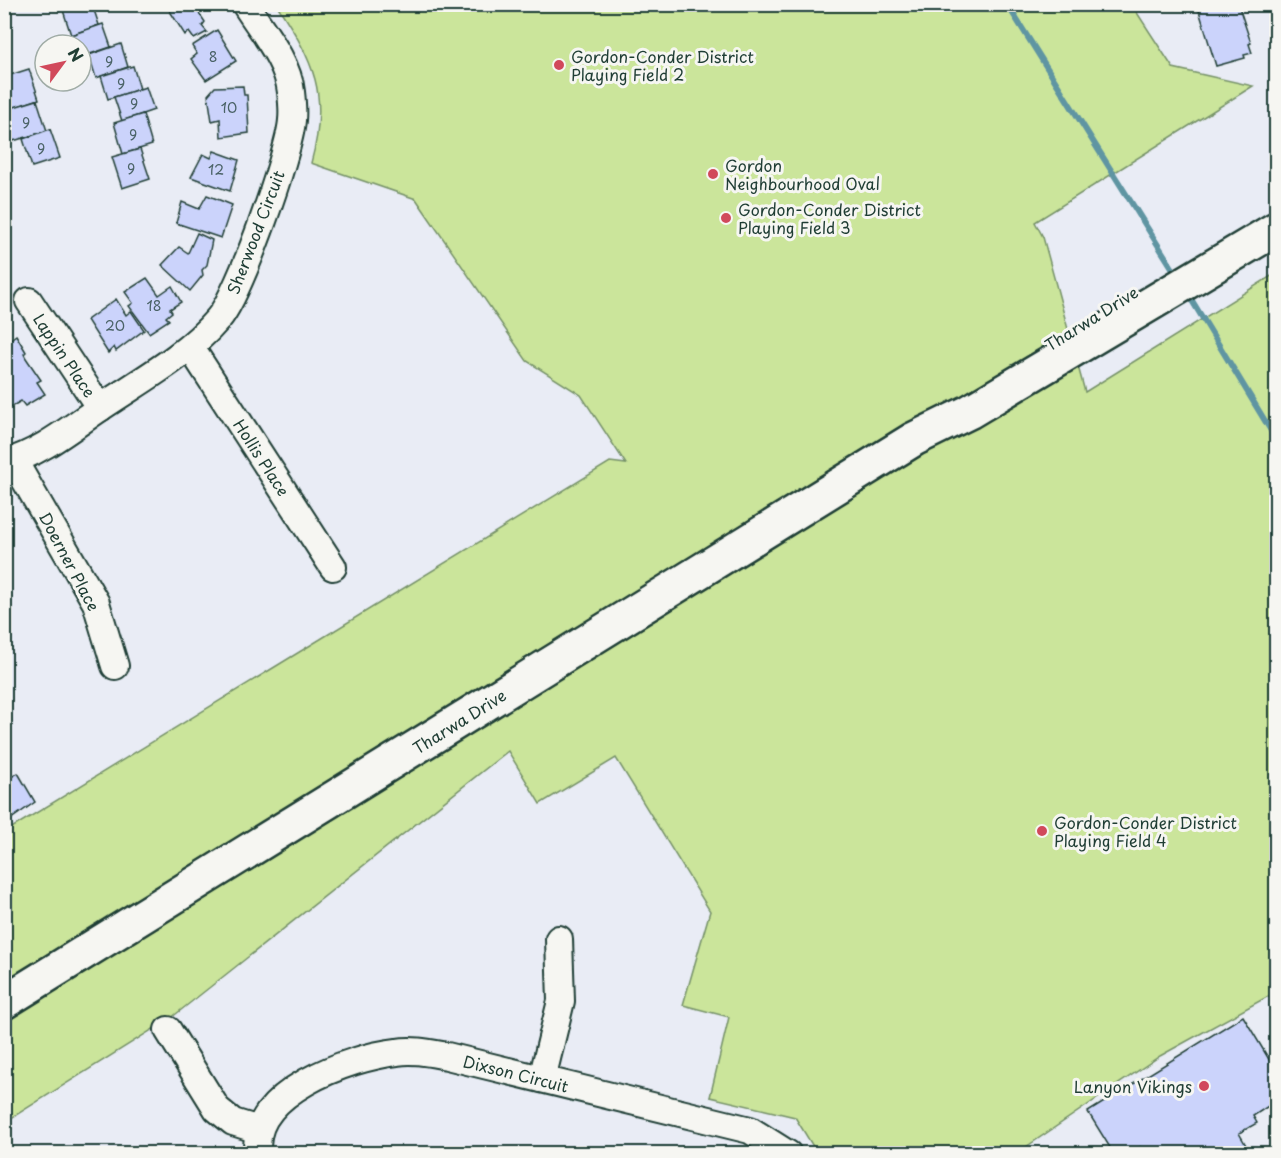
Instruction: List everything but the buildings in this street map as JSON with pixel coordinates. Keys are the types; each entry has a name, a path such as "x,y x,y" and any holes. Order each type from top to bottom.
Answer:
{"main road":[{"name":"Tharwa Drive","path":"1220,254 1276,212"},
{"name":"Tharwa Drive","path":"4,1002 914,439 963,400 1142,298 1186,259 1220,254 1276,229"}],"street":[{"name":"Sherwood Circuit","path":"9,462 41,448 190,348 220,317 239,282 286,151 292,120 291,91 287,77 275,51 245,4"},
{"name":"Lappin Place","path":"29,301 100,408"},
{"name":"Hollis Place","path":"190,348 333,567"},
{"name":"Doerner Place","path":"9,462 96,603 115,666"},
{"path":"542,1079 561,1001 560,939"},
{"name":"Dixson Circuit","path":"168,1030 217,1109 258,1142 266,1115 277,1102 318,1077 366,1056 415,1051 542,1079 750,1130 788,1154"}],"green space":[{"path":"277,5 1132,5 1173,68 1253,86 1035,222 1043,237 1085,392 1276,273 1276,992 1160,1056 1017,1153 817,1153 795,1117 710,1097 729,1017 683,1005 710,911 616,758 540,804 508,751 171,1018 5,1122 5,832 610,462 626,464 581,395 527,361 416,199 311,163 319,117 315,80 301,44"}],"waterway":[{"path":"1007,4 1178,277"},
{"path":"1188,294 1276,439"}],"place":[{"name":"Gordon-Conder District Playing Field 2","path":"559,65"},
{"name":"Gordon Neighbourhood Oval","path":"713,174"},
{"name":"Gordon-Conder District Playing Field 3","path":"726,218"},
{"name":"Gordon-Conder District Playing Field 4","path":"1042,831"},
{"name":"Lanyon Vikings","path":"1204,1086"}]}
